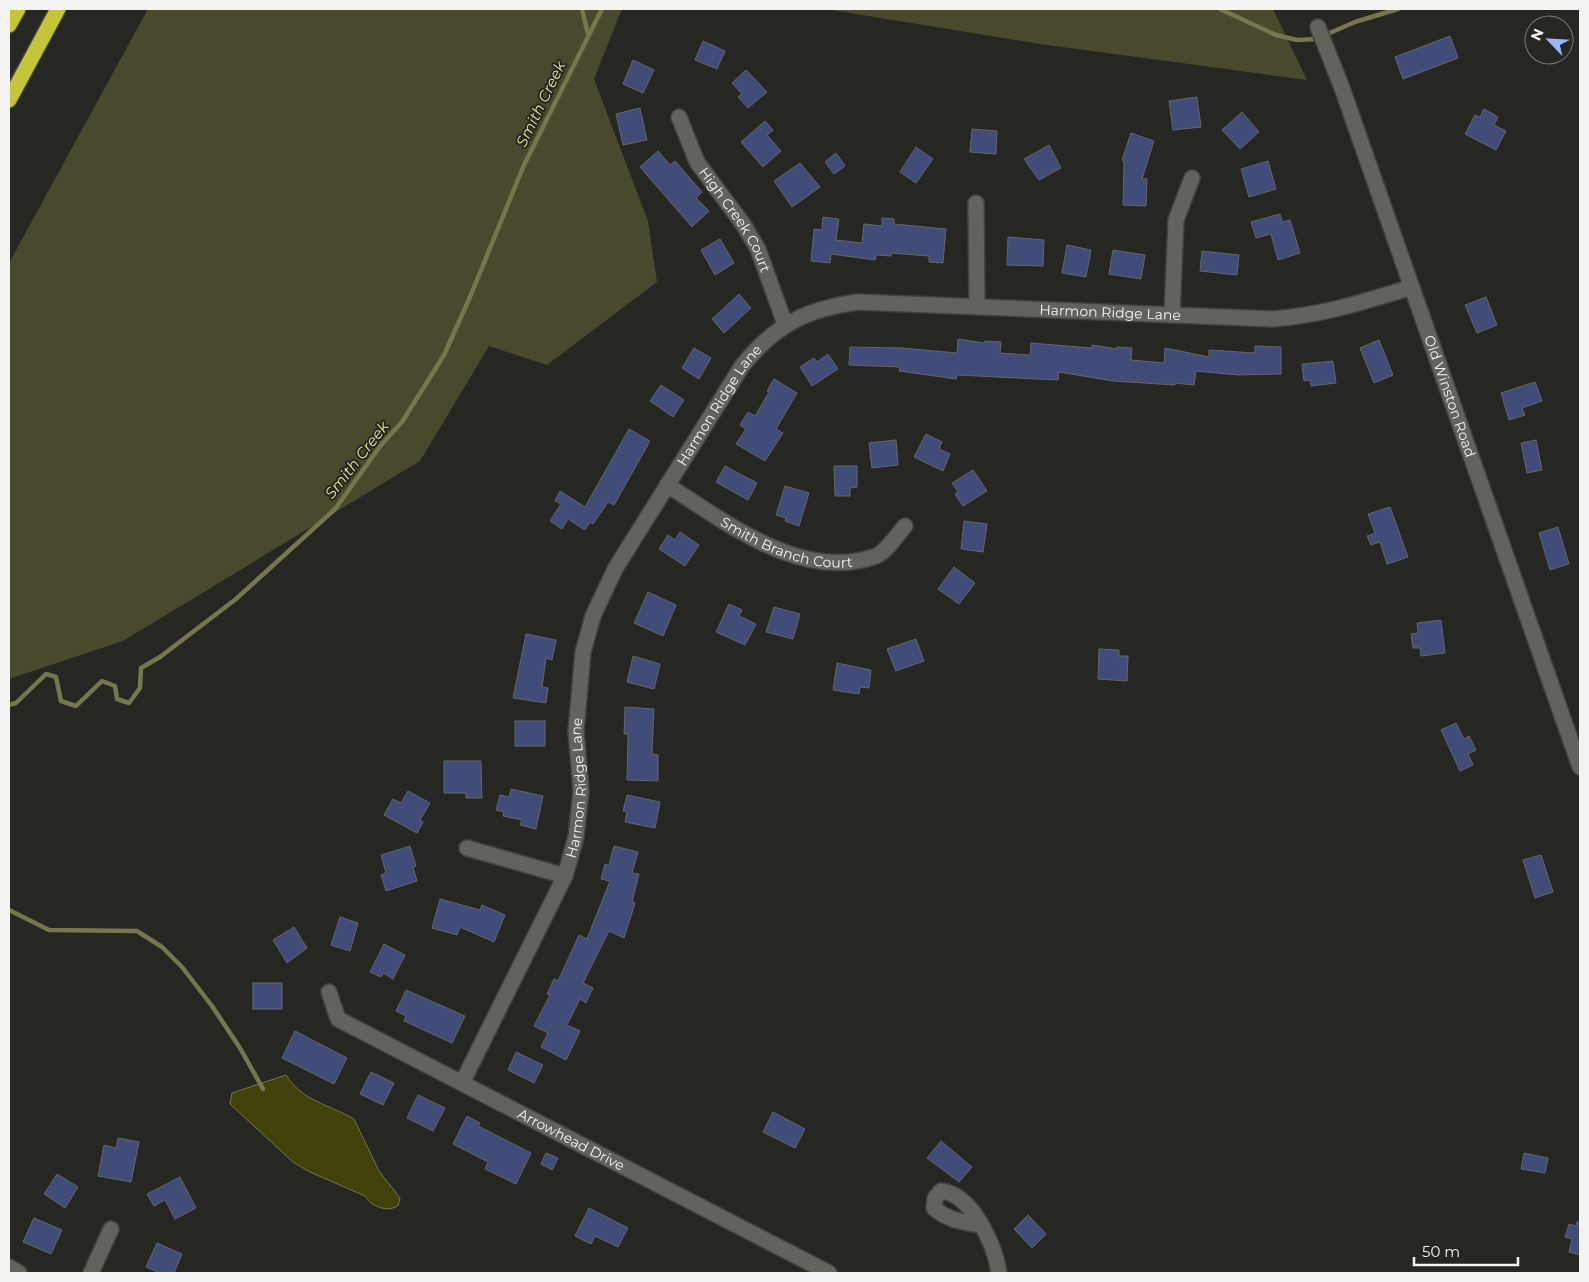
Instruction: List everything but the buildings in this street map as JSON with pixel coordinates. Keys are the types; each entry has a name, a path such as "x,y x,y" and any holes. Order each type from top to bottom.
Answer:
{"highway":[{"path":"9,25 18,9"},
{"path":"9,100 58,9"}],"street":[{"name":"Old Winston Road","path":"1318,27 1412,287 1580,767"},
{"name":"High Creek Court","path":"679,117 697,162 743,224 758,249 785,324"},
{"path":"1172,315 1176,220 1192,178"},
{"path":"976,203 977,307"},
{"name":"Harmon Ridge Lane","path":"462,1083 565,876 576,837 580,791 576,731 583,652 593,616 615,569 742,366 757,348 785,324 814,311 858,302 1273,319 1306,316 1342,309 1412,287"},
{"name":"Smith Branch Court","path":"667,485 759,542 784,553 810,559 852,560 878,555 905,526"},
{"path":"467,848 565,876"},
{"name":"Arrowhead Drive","path":"329,992 338,1019 829,1273"},
{"path":"980,1225 992,1246 999,1273"},
{"path":"91,1273 111,1229"},
{"path":"9,1267 19,1273"}],"green space":[{"path":"148,9 622,9 594,79 648,221 657,282 547,365 489,346 420,461 123,641 9,679 9,263"},
{"path":"826,9 1273,9 1307,80 1040,44"}],"shaded area":[{"path":"286,1075 308,1097 354,1119 379,1171 400,1198 398,1206 390,1209 381,1208 372,1204 365,1196 310,1172 293,1162 230,1104 232,1093"}],"waterway":[{"path":"582,9 588,34"},
{"name":"Smith Creek","path":"9,705 16,703 46,674 56,677 61,701 76,706 102,681 115,686 117,699 129,703 140,688 141,668 160,657 236,599 335,509 381,445 402,422 444,355 524,165 602,9"},
{"name":"Smith Creek","path":"1220,9 1276,35 1297,40 1316,39 1355,22 1398,9"},
{"path":"9,910 49,930 137,931 162,947 182,967 212,1006 240,1048 263,1089"}]}
